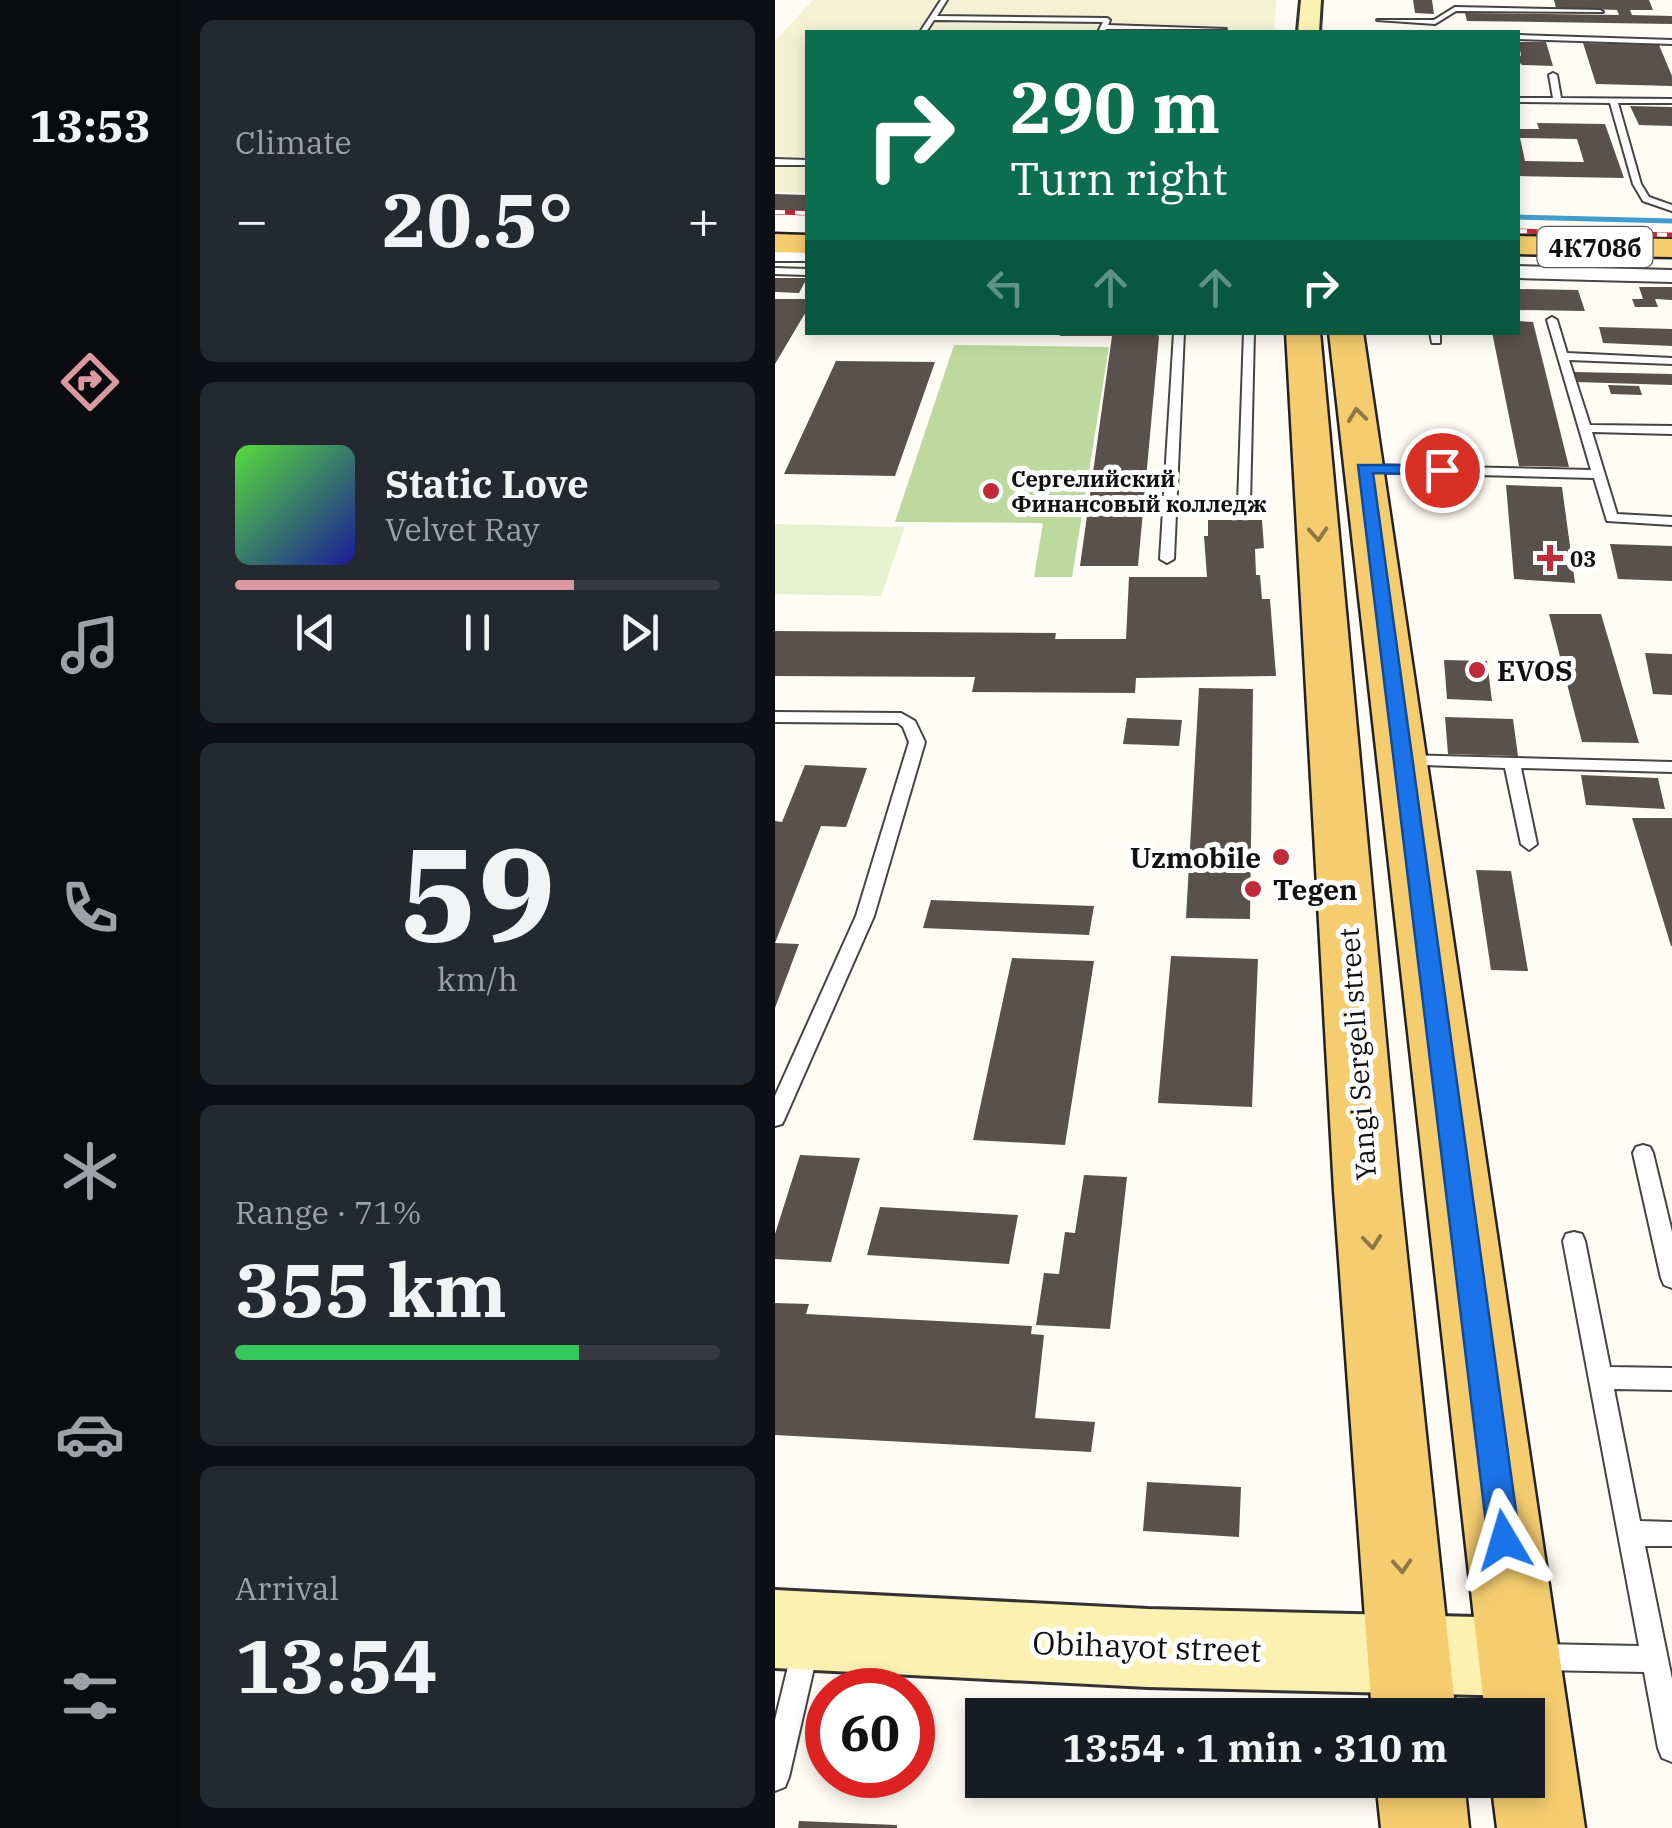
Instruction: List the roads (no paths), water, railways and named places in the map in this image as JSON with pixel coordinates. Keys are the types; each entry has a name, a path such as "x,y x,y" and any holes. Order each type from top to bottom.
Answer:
{"main road":[{"path":"775,228 805,229"},
{"path":"775,243 805,244"},
{"name":"4К708б","path":"1520,245 1672,248"},
{"path":"1520,260 1672,263"},
{"name":"Yangi Sergeli street","path":"1303,335 1367,1192 1412,1684"},
{"path":"1346,335 1541,1828"},
{"path":"1422,1798 1425,1828"}],"street":[{"path":"1309,30 1311,0"},
{"path":"775,255 805,256"},
{"path":"1520,272 1672,276"},
{"name":"Obihayot street","path":"792,1630 1147,1648 1525,1697"}],"lane":[{"path":"924,30 943,0"},
{"path":"1381,20 1435,22 1455,8 1600,12"},
{"path":"932,18 1107,20 1103,30 1222,29"},
{"path":"1520,37 1672,42"},
{"path":"1553,75 1558,101"},
{"path":"1520,100 1672,101"},
{"path":"1613,101 1637,184 1646,199 1672,208"},
{"path":"1530,111 1582,112"},
{"path":"1599,113 1617,113"},
{"path":"775,162 805,163"},
{"path":"775,270 805,272"},
{"path":"1552,320 1611,518 1672,521"},
{"path":"1167,559 1179,335"},
{"path":"1244,504 1249,335"},
{"path":"1563,356 1672,360"},
{"path":"1585,428 1672,430"},
{"path":"1364,468 1598,474"},
{"path":"775,718 901,718 911,724 917,742 865,916 775,1118"},
{"path":"1402,760 1672,767"},
{"path":"1513,763 1529,844"},
{"path":"1643,1152 1672,1278"},
{"path":"1574,1241 1672,1748"},
{"path":"1601,1378 1672,1379"},
{"path":"1631,1533 1672,1534"},
{"path":"775,1777 792,1630"},
{"path":"1525,1697 1655,1658"}],"waterway":[{"path":"1520,217 1672,221"}],"railway":[{"path":"775,212 805,213"},
{"path":"1520,231 1672,235"}],"place":[{"name":"Сергелийский Финансовый колледж","path":"991,491"},
{"name":"03","path":"1550,558"},
{"name":"EVOS","path":"1477,670"},
{"name":"Uzmobile","path":"1281,857"},
{"name":"Tegen","path":"1253,889"}]}
